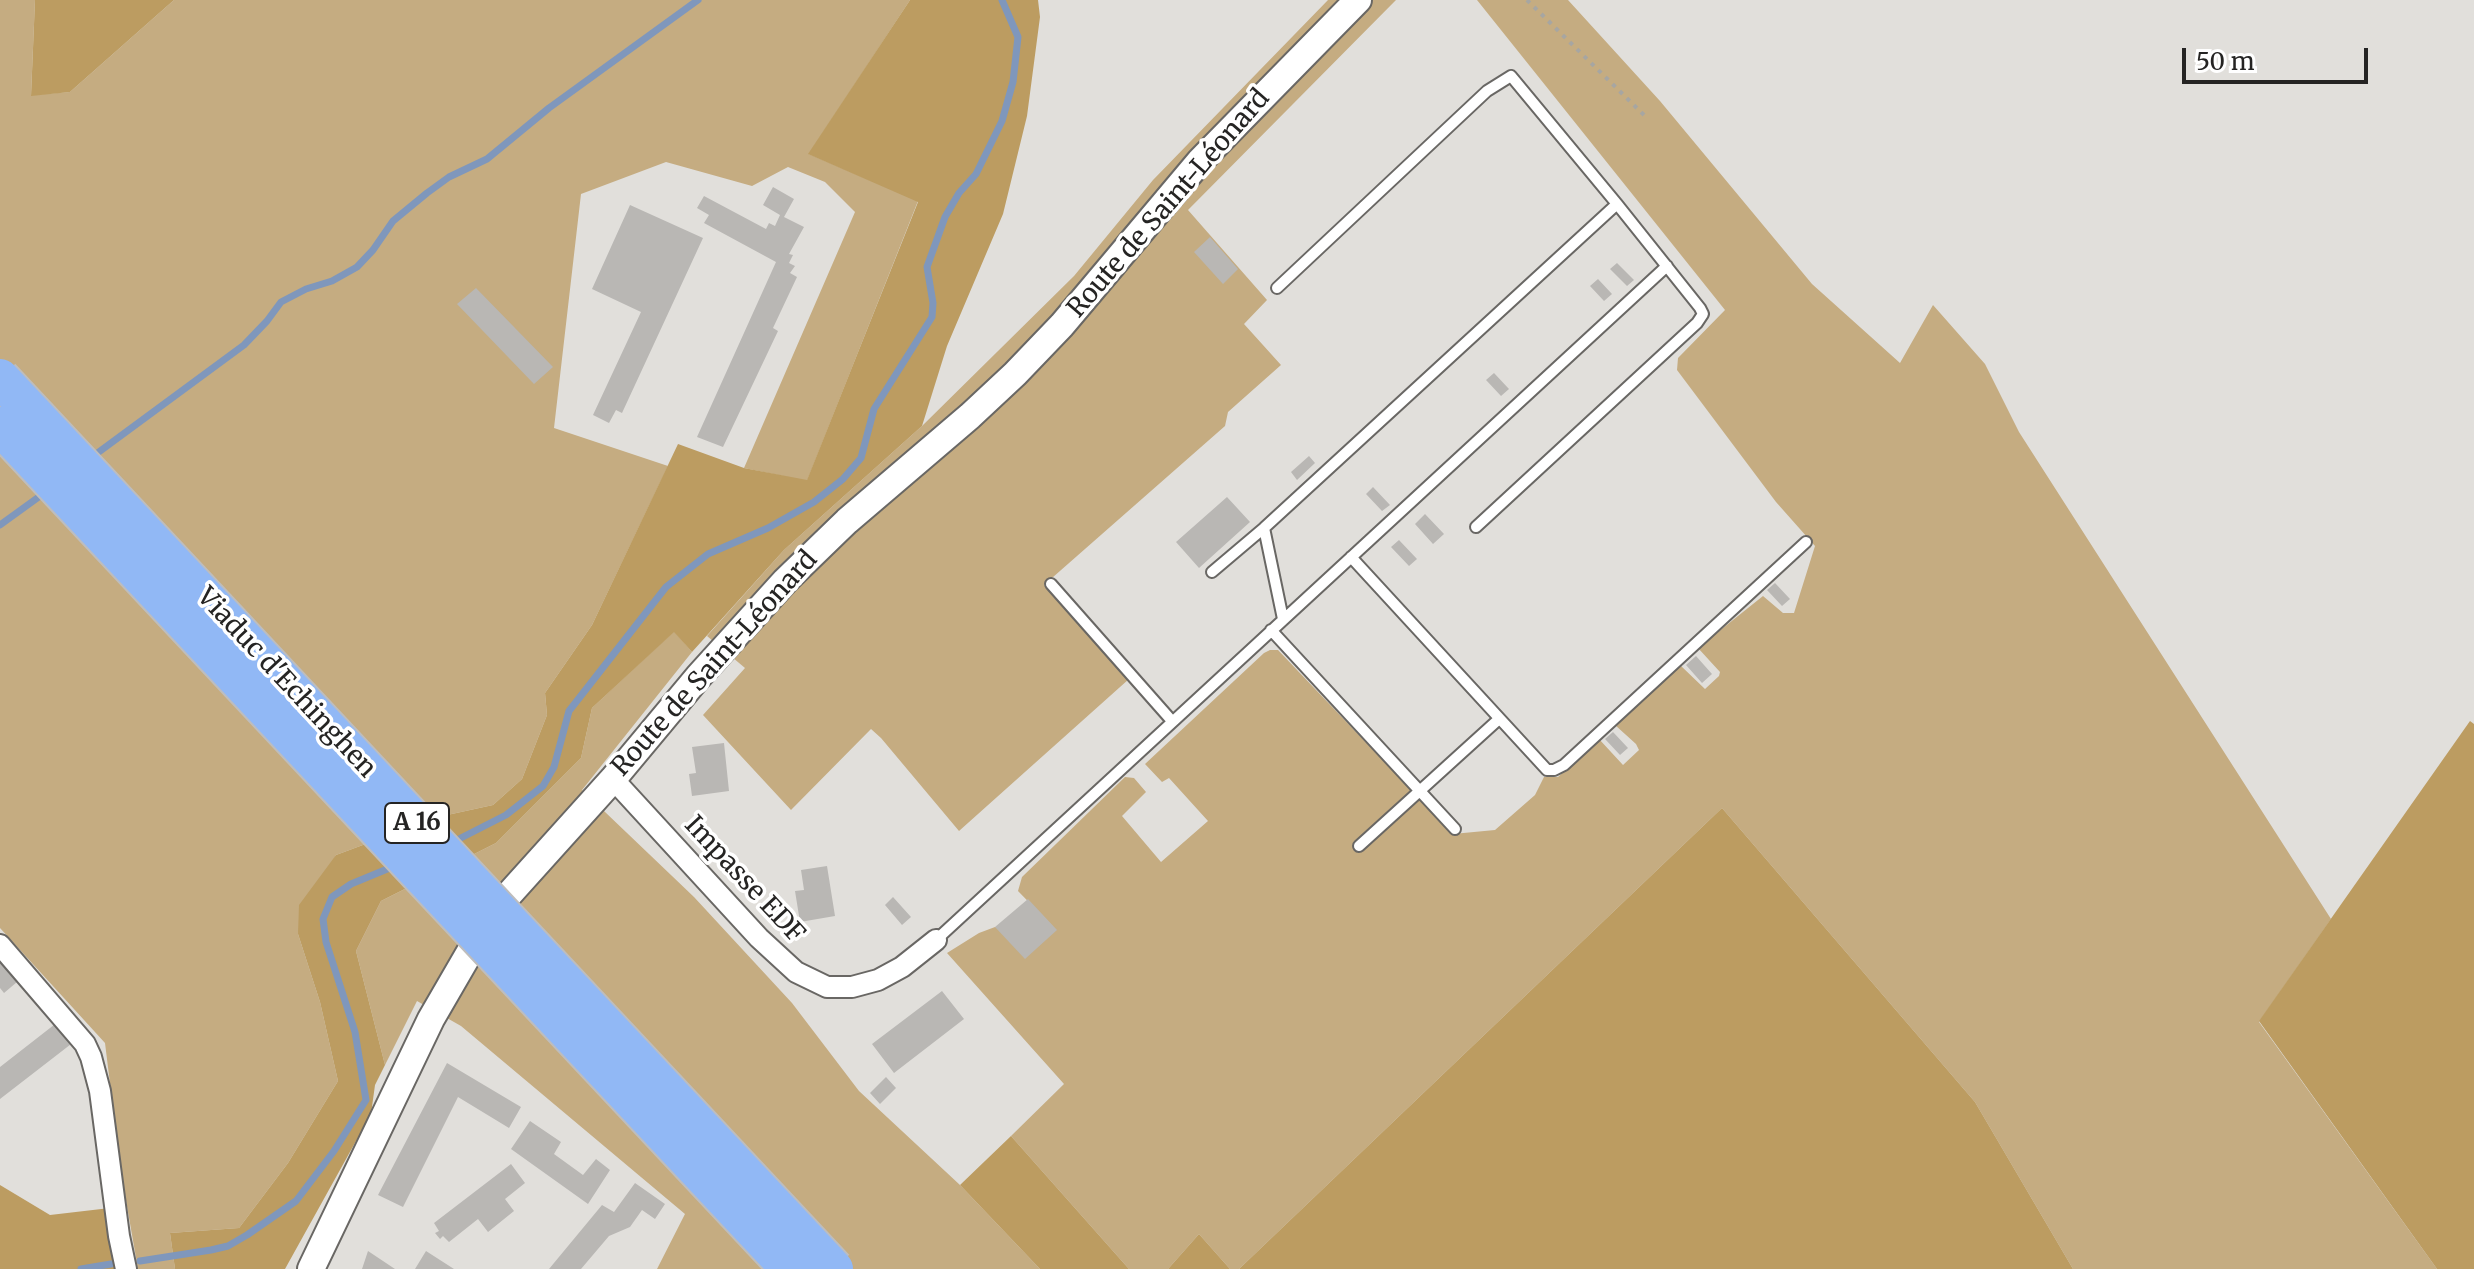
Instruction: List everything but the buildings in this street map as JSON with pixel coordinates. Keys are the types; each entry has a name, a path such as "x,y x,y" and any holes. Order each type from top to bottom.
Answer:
{"highway":[{"name":"Viaduc d'Echinghen","path":"0,378 834,1269"},
{"name":"Viaduc d'Echinghen","path":"0,426 790,1269"}],"street":[{"name":"Route de Saint-Léonard","path":"311,1269 431,1019 482,931 522,880 785,581 847,521 1015,374 1062,325 1200,161 1358,0"},
{"name":"Impasse EDF","path":"613,779 759,938 796,972 827,987 852,987 878,980 902,967 936,940"},
{"path":"0,945 85,1044 91,1057 100,1091 126,1269"}],"lane":[{"path":"1277,288 1487,91 1511,76 1703,314 1697,323 1476,527"},
{"path":"1212,572 1264,528 1617,204"},
{"path":"936,940 1667,266"},
{"path":"1264,528 1283,619"},
{"path":"1351,557 1547,770 1554,770 1564,765 1806,542"},
{"path":"1051,584 1172,721"},
{"path":"1271,630 1455,829"},
{"path":"1359,846 1499,719"}],"path":[{"path":"1527,0 1647,118"}],"shaded area":[{"path":"0,0 35,0 31,95 70,92 174,0 910,0 809,154 918,201 807,481 744,468 855,212 825,182 788,167 752,186 666,162 581,194 554,428 668,466 592,625 545,693 547,715 522,779 493,805 438,817 336,855 298,934 320,1002 338,1081 288,1163 239,1228 170,1233 175,1269 138,1269 121,1172 105,1043 0,928"},
{"path":"35,0 174,0 70,92 31,96"},
{"path":"910,0 1038,0 1040,17 1027,116 1003,214 947,346 922,426 784,550 692,652 674,632 592,708 581,758 496,843 381,901 356,951 385,1065 375,1085 371,1114 285,1269 175,1269 170,1233 239,1228 288,1163 338,1081 320,1002 298,934 299,905 336,855 438,817 493,805 522,779 547,715 545,693 592,625 678,444 744,468 807,480 918,202 808,154"},
{"path":"1328,0 1396,0 1188,210 1267,300 1244,324 1281,365 1228,412 1225,426 1044,585 1129,679 959,831 871,729 791,810 703,715 745,668 707,636 784,550 922,426 1074,276 1153,180"},
{"path":"1477,0 1568,0 1660,101 1812,284 1900,363 1933,305 1985,364 2019,432 2331,919 2259,1022 2437,1269 2073,1269 1975,1102 1722,808 1239,1269 1230,1269 1199,1234 1168,1269 1129,1269 1011,1136 1064,1084 947,953 995,927 1056,930 1018,891 1022,877 1125,777 1134,778 1146,792 1122,816 1161,862 1208,821 1169,778 1162,782 1145,764 1264,653 1278,650 1453,834 1495,830 1535,795 1544,777 1558,777 1599,739 1623,765 1639,750 1615,725 1680,665 1705,689 1719,676 1720,672 1698,648 1763,596 1783,613 1794,613 1815,546 1776,502 1677,370 1678,358 1725,310"},
{"path":"674,631 692,652 582,790 694,897 792,1003 859,1091 960,1185 1040,1269 657,1269 685,1214 461,1026 417,1001 385,1065 356,951 381,901 496,843 581,758 592,708"},
{"path":"2470,721 2474,724 2474,1269 2437,1269 2259,1021"},
{"path":"1722,808 1975,1102 2073,1269 1239,1269"},
{"path":"1011,1136 1129,1269 1040,1269 960,1185"},
{"path":"0,1185 50,1215 110,1208 121,1269 0,1269"},
{"path":"1199,1234 1230,1269 1168,1269"}],"waterway":[{"path":"92,457 244,345 281,302 357,267 393,221 427,193 449,177 487,159 549,108 698,0"},
{"path":"453,842 506,815 543,786 554,767 569,711 666,587 708,554 768,528 814,502 843,479 861,458 874,409 932,317 927,267 945,217 959,193 976,174 1002,121 1013,82 1018,37 1002,0"},
{"path":"0,525 47,491"},
{"path":"140,1261 228,1246 296,1201 334,1151 366,1100 355,1032 326,942 323,919 332,897 351,884 397,865"},
{"path":"81,1269 111,1264"}]}
